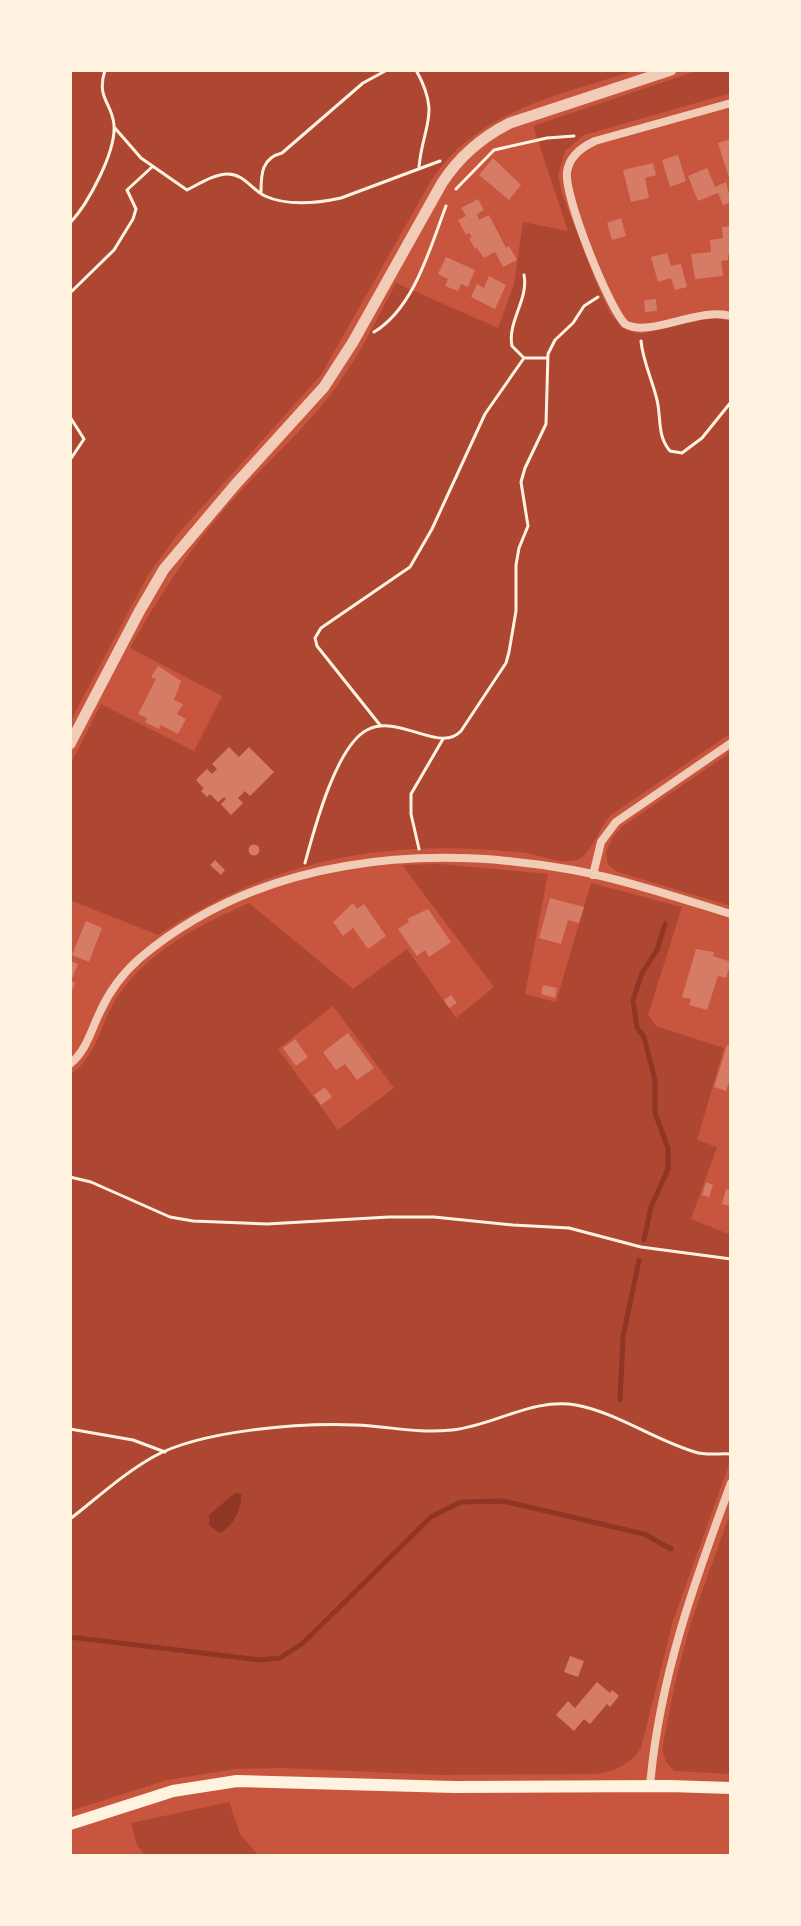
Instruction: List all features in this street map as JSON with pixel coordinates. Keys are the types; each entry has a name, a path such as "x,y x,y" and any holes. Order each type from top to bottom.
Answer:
{"main road":[{"path":"70,1824 173,1791 237,1781 470,1787 731,1788"}],"street":[{"path":"70,744 164,569 324,387 353,342 436,192 455,165 486,136 510,123 671,70"},
{"path":"731,103 595,141 578,153 569,165 567,181 606,295 620,318 630,327 640,329 712,313 731,316"},
{"path":"593,875 601,842 616,822 731,743"},
{"path":"70,1064 82,1051 113,988 139,959 181,929 222,906 303,874 372,861 421,857 504,861 593,875 731,914"},
{"path":"650,1786 656,1726 685,1609 731,1483"}],"path":[{"path":"105,70 102,96 114,127 153,166 187,190 226,174 239,176 261,193 284,200 327,202 437,161 455,165"},
{"path":"261,193 263,168 268,159 282,153 363,83 387,70"},
{"path":"416,70 424,88 430,117 419,167"},
{"path":"70,223 93,193 114,127"},
{"path":"454,190 494,150 547,138 574,136"},
{"path":"70,293 114,250 136,209 127,190 153,166"},
{"path":"353,342 384,325 401,305 427,256 449,198"},
{"path":"524,275 525,287 511,340 515,351 524,358 547,358"},
{"path":"303,874 319,810 358,736 380,725 392,725 443,739 454,738 506,663 516,611 516,565 528,526 521,482 546,424 547,358 555,340 573,323 584,306 606,295"},
{"path":"640,329 643,357 658,405 660,434 670,451 678,454 692,448 731,402"},
{"path":"380,725 317,646 315,638 321,628 410,567 432,529 485,414 524,358"},
{"path":"70,417 84,439 70,460"},
{"path":"421,857 410,800 413,788 443,739"},
{"path":"70,1177 91,1182 170,1217 193,1221 267,1224 434,1217 569,1228 627,1244 731,1259"},
{"path":"70,1519 122,1478 165,1452 234,1434 288,1425 368,1425 409,1432 459,1430 533,1408 565,1404 597,1411 699,1453 731,1454"},
{"path":"70,1429 133,1440 165,1452"}],"shaded area":[{"path":"70,70 637,70 520,109 468,140 446,161 428,186 321,375 177,535 148,575 70,722"},
{"path":"699,70 731,70 731,93 584,135 565,151 558,175 562,194 598,287 610,313 624,329 640,334 696,320 716,318 731,321 731,733 611,815 588,852 573,861 525,853 432,848 349,856 271,877 233,893 158,935 70,900 70,765 101,704 194,751 222,696 130,648 193,548 337,386 396,283 498,328 514,284 523,222 568,231 533,126","holes":["249,747 238,798 231,815 221,805 226,799 224,797 218,802 210,794 207,796 196,779 207,769 212,774 217,769 212,764 239,757"]},
{"path":"731,752 731,906 618,872 608,865 606,852 623,826"},
{"path":"440,864 548,874 525,994 556,1002 591,883 682,907 648,1015 656,1026 724,1048 697,1140 717,1147 691,1219 731,1235 731,1459 673,1621 641,1748 622,1766 596,1774 439,1775 236,1769 167,1780 70,1811 70,1074 87,1058 118,996 144,965 177,940 249,903 353,989 407,949 456,1018 494,987 402,865","holes":["333,1006 394,1088 338,1130 278,1049"]},
{"path":"235,1493 241,1494 238,1511 228,1527 219,1533 209,1525 209,1515"},
{"path":"731,1511 731,1774 674,1771 666,1762 662,1750 675,1683 691,1622"},
{"path":"229,1802 240,1834 259,1856 145,1856 137,1845 131,1823"}],"building":[{"path":"731,139 731,181 730,181 718,143"},
{"path":"678,155 686,181 670,187 662,160"},
{"path":"493,158 521,185 509,200 479,175"},
{"path":"653,163 656,175 645,178 649,198 631,202 623,170"},
{"path":"707,168 715,187 726,182 731,202 723,205 718,193 698,201 688,176"},
{"path":"478,199 484,210 477,214 479,220 489,215 506,248 509,246 517,260 503,267 495,252 484,258 475,249 469,238 472,237 469,233 466,235 458,220 466,216 461,208"},
{"path":"621,218 626,236 612,240 607,223"},
{"path":"731,226 731,254 728,260 721,261 723,276 695,279 691,254 711,252 710,240 723,238 722,227"},
{"path":"667,253 671,266 681,264 687,287 675,290 671,278 658,282 651,257"},
{"path":"446,257 475,270 468,287 461,284 458,291 445,286 448,279 438,274"},
{"path":"489,276 506,285 495,309 471,297 477,284 484,288"},
{"path":"656,299 657,311 645,312 644,300"},
{"path":"158,666 181,681 174,700 183,704 177,714 186,719 178,734 161,725 159,729 145,722 147,718 138,714 156,679 151,677"},
{"path":"229,747 239,757 249,747 274,772 250,796 245,791 238,798 243,803 231,815 221,804 226,799 224,797 218,802 210,794 207,797 196,780 207,769 212,774 217,769 212,764"},
{"path":"254,844 260,850 254,856 248,850"},
{"path":"215,860 225,870 221,875 210,865"},
{"path":"550,898 584,907 579,923 568,920 561,944 539,938"},
{"path":"353,903 357,909 364,904 386,936 368,949 353,928 343,936 333,922"},
{"path":"428,909 451,942 429,957 425,950 417,956 398,929 409,922 407,919"},
{"path":"86,921 102,928 89,962 72,955"},
{"path":"696,949 714,952 713,956 731,962 726,978 718,976 707,1010 689,1005 691,999 682,997"},
{"path":"70,961 78,964 71,981 75,983 70,995"},
{"path":"543,985 557,988 555,998 541,994"},
{"path":"451,995 457,1003 449,1008 444,1000"},
{"path":"348,1033 374,1068 357,1080 345,1064 336,1070 323,1052"},
{"path":"295,1039 308,1057 296,1066 283,1048"},
{"path":"727,1045 731,1046 731,1076 726,1091 714,1087"},
{"path":"325,1087 332,1097 321,1105 314,1095"},
{"path":"706,1182 713,1185 709,1197 702,1195"},
{"path":"726,1189 731,1191 731,1206 722,1204"},
{"path":"570,1656 584,1661 578,1677 564,1672"},
{"path":"597,1682 619,1696 610,1707 607,1704 590,1724 584,1719 574,1731 556,1715 568,1701 575,1708"}],"waterway":[{"path":"644,1240 651,1207 668,1169 668,1148 655,1113 655,1080 644,1037 637,1028 633,1000 642,973 657,950 665,924"},
{"path":"620,1400 623,1337 639,1260"},
{"path":"70,1637 260,1660 280,1658 302,1644 431,1517 461,1502 503,1501 644,1534 671,1549"}]}
